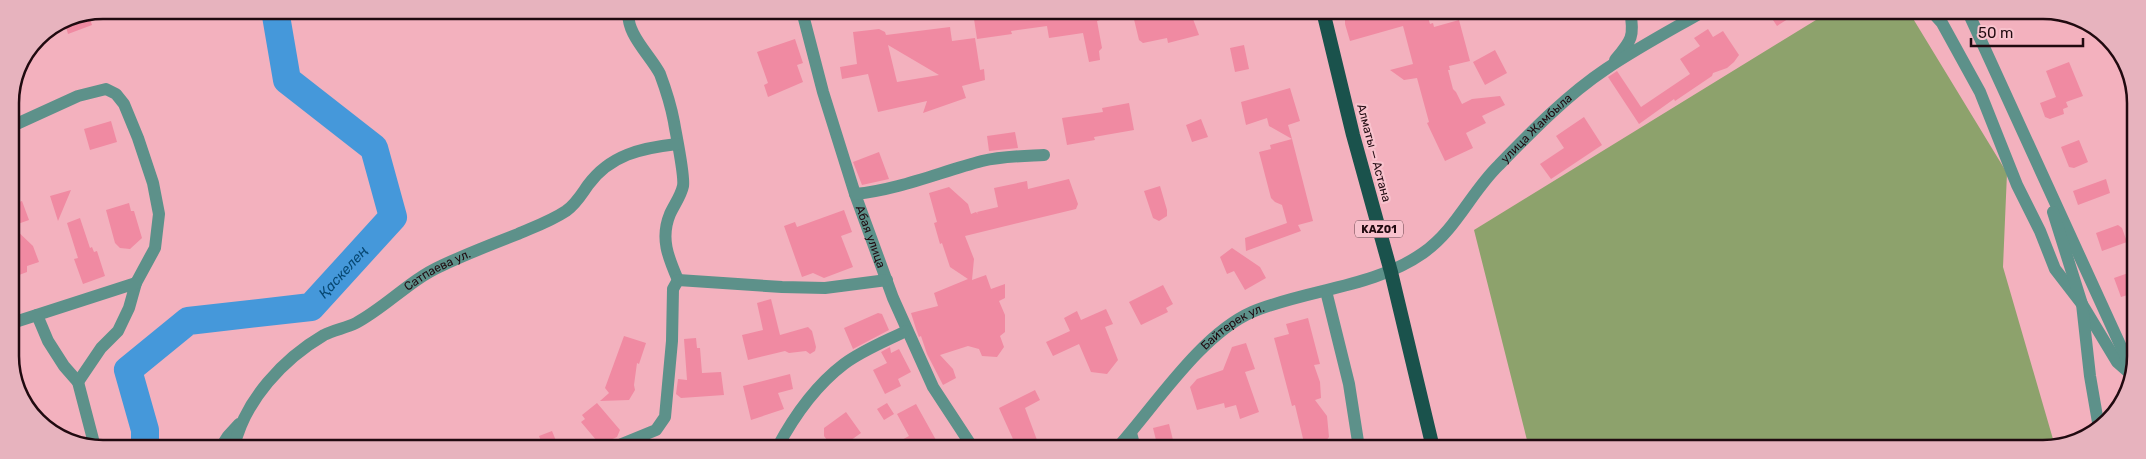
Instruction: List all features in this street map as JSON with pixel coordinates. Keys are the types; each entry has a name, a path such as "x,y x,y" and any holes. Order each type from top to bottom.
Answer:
{"highway":[{"name":"Алматы — Астана","path":"1325,19 1353,135 1391,272 1431,440"}],"street":[{"path":"630,19 637,41 659,73 670,102 683,185 670,216 665,239 668,259 678,280"},
{"name":"Абая улица","path":"804,19 823,92 855,194 906,331 933,387 968,440"},
{"path":"1606,69 1631,40 1634,29 1632,19"},
{"name":"улица Жамбыла","path":"1391,272 1423,253 1444,236 1497,167 1573,96 1606,69 1690,19"},
{"path":"1937,19 1951,38 1980,92 2017,185 2040,231 2055,269 2082,304 2117,362 2126,369"},
{"path":"1971,19 2127,361"},
{"path":"19,123 78,96 106,89 116,94 124,104 153,183 159,214 155,248 136,283 129,308 118,331 101,348 78,382"},
{"name":"Сатпаева ул.","path":"236,440 242,420 261,390 306,347 326,334 356,323 438,267 536,226 566,211 581,197 588,185 608,164 620,156 653,146 677,144"},
{"path":"855,194 875,192 982,161 1006,156 1044,155"},
{"path":"2047,184 2055,222 2082,304 2090,376 2098,420"},
{"name":"Байтерек ул.","path":"1124,440 1194,358 1233,323 1251,313 1273,305 1391,272"},
{"path":"678,280 825,288 887,280"},
{"path":"632,440 656,430 665,417 672,341 673,289 678,280"},
{"path":"19,321 136,283"},
{"path":"1326,291 1349,384 1358,440"},
{"path":"37,315 48,341 64,366 78,382 92,439"},
{"path":"782,440 805,403 826,379 845,363 864,351 906,331"},
{"path":"225,440 242,420"},
{"path":"1131,433 1133,440"}],"green space":[{"path":"1818,19 1913,19 2007,173 2003,267 2053,439 1527,440 1474,230"}],"building":[{"path":"90,19 92,25 68,34 66,28"},
{"path":"974,19 1104,19 1097,21 1102,48 1099,51 1100,60 1089,62 1083,33 1049,38 1047,26 1011,31 1012,34 977,39"},
{"path":"1134,19 1193,19 1199,35 1168,43 1167,38 1143,43 1139,40"},
{"path":"1345,19 1428,19 1430,24 1433,23 1434,27 1459,20 1470,61 1449,66 1450,70 1448,70 1453,89 1462,104 1472,99 1500,96 1505,105 1482,116 1486,123 1466,133 1473,148 1445,161 1427,123 1429,122 1417,78 1404,80 1390,70 1413,64 1403,26 1350,41"},
{"path":"1772,19 1788,19 1777,26"},
{"path":"950,27 952,41 975,38 980,70 984,69 985,80 962,86 966,98 923,113 927,101 878,112 868,74 842,79 840,67 857,64 853,32 879,29 885,32 886,35","holes":["888,45 939,75 897,82"]},
{"path":"1708,29 1713,37 1723,31 1739,55 1734,62 1727,68 1713,73 1712,76 1675,101 1674,99 1639,124 1608,77 1617,71 1641,107 1690,74 1680,59 1700,46 1694,38"},
{"path":"795,39 803,63 797,65 803,82 768,97 764,85 768,83 757,52"},
{"path":"1244,45 1249,69 1235,72 1230,48"},
{"path":"1495,50 1507,73 1485,85 1473,62"},
{"path":"2069,62 2083,96 2066,102 2068,107 2063,109 2064,114 2050,119 2045,117 2040,103 2056,97 2046,71"},
{"path":"1290,88 1300,121 1288,125 1292,139 1269,126 1267,118 1246,125 1241,102"},
{"path":"1129,103 1134,130 1094,137 1095,140 1067,145 1062,118 1103,112 1102,108"},
{"path":"1584,117 1602,145 1551,179 1540,164 1564,148 1556,136"},
{"path":"1201,119 1208,137 1192,142 1186,125"},
{"path":"111,121 117,142 90,150 84,129"},
{"path":"1015,132 1018,148 989,151 987,136"},
{"path":"1292,139 1313,221 1298,225 1301,231 1246,251 1245,238 1287,223 1282,205 1271,198 1259,152 1271,149 1270,145"},
{"path":"2079,140 2088,162 2074,168 2069,167 2061,147"},
{"path":"879,152 889,179 862,185 853,162"},
{"path":"1069,179 1078,204 1076,209 965,236 974,259 972,280 986,275 991,289 1005,284 1005,298 999,301 1005,315 1005,332 1000,336 1004,347 997,357 982,356 979,349 968,346 940,355 953,369 956,378 943,385 927,354 921,336 919,337 911,313 938,306 934,293 968,279 950,267 942,243 940,244 934,223 937,222 929,193 949,187 968,204 971,214 976,212 978,214 977,212 998,207 994,188 1027,181 1028,189"},
{"path":"2106,179 2110,193 2078,205 2073,191"},
{"path":"1160,186 1167,216 1159,221 1153,218 1144,191"},
{"path":"71,190 58,221 50,196"},
{"path":"22,201 29,220 19,224 19,202"},
{"path":"129,203 131,211 134,211 142,238 130,249 120,248 115,243 106,210"},
{"path":"844,210 852,232 841,236 853,267 824,278 813,273 802,277 784,226 795,222 797,227"},
{"path":"80,218 90,248 92,247 94,252 97,251 105,276 83,284 74,259 78,258 67,223"},
{"path":"2118,225 2122,228 2127,242 2102,251 2096,233"},
{"path":"19,233 33,246 39,262 27,266 27,272 19,275"},
{"path":"1232,248 1260,267 1266,278 1245,290 1234,271 1227,274 1220,257"},
{"path":"2127,273 2127,295 2121,297 2114,278"},
{"path":"1163,285 1173,304 1166,308 1168,312 1141,325 1129,302"},
{"path":"771,299 780,335 808,327 812,331 816,347 815,351 810,354 806,351 789,353 785,351 748,360 742,335 763,330 757,303"},
{"path":"1106,309 1113,324 1105,327 1118,360 1107,374 1091,372 1079,344 1053,356 1046,342 1070,331 1064,318 1077,311 1081,320"},
{"path":"878,313 882,314 889,330 853,349 844,328"},
{"path":"1308,318 1320,364 1314,365 1320,382 1321,398 1315,400 1327,416 1329,437 1327,440 1303,440 1295,405 1292,406 1274,338 1289,334 1286,324"},
{"path":"624,336 646,343 639,364 637,363 635,390 629,400 600,401 609,393 605,388"},
{"path":"696,338 697,348 700,348 702,373 721,372 724,395 681,398 676,394 678,379 687,380 684,339"},
{"path":"1246,343 1255,369 1245,372 1259,412 1240,419 1236,405 1225,408 1224,403 1197,410 1190,387 1197,379 1223,370 1232,347"},
{"path":"890,347 891,353 899,349 911,372 898,379 901,386 885,394 873,370 887,363 881,352"},
{"path":"790,374 793,389 778,393 784,409 751,420 743,386"},
{"path":"1035,390 1040,400 1025,408 1037,440 1013,440 999,408"},
{"path":"597,403 620,430 617,437 610,440 596,440 581,422 585,419 582,415"},
{"path":"887,403 894,414 884,420 877,409"},
{"path":"916,404 936,440 902,440 909,436 897,414"},
{"path":"846,412 861,433 851,440 827,440 824,436 824,428"},
{"path":"1169,424 1173,440 1156,440 1153,428"},
{"path":"552,431 556,440 541,440 539,436"}],"waterway":[{"name":"Қаскелең","path":"145,440 145,430 128,370 188,321 311,307 393,217 374,148 287,80 277,19"}]}
